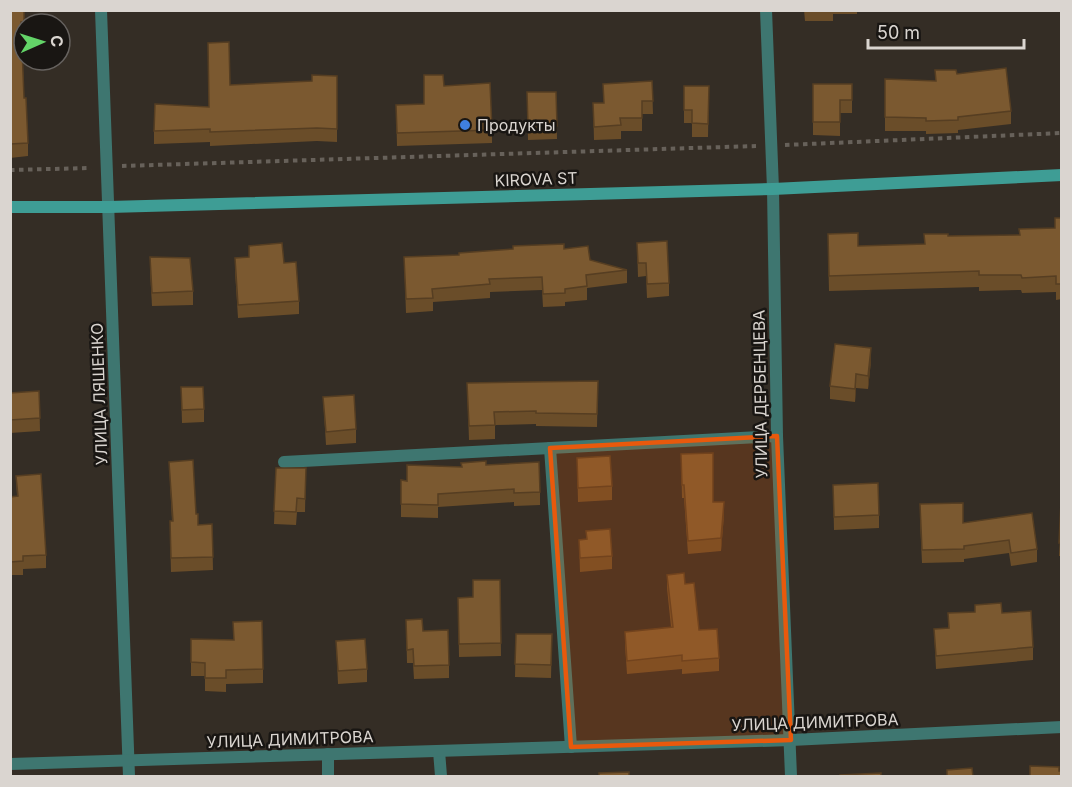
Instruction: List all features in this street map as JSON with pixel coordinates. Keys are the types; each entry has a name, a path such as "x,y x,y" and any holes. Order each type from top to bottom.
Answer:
{"main road":[{"name":"KIROVA ST","path":"10,207 109,207 772,189 1062,176"}],"street":[{"name":"УЛИЦА ЛЯШЕНКО","path":"101,10 129,777"},
{"name":"УЛИЦА ДЕРБЕНЦЕВА","path":"766,10 777,436 792,777"},
{"path":"284,462 777,436"},
{"path":"550,448 571,747"},
{"name":"УЛИЦА ДИМИТРОВА","path":"10,764 791,740 1062,728"},
{"path":"439,751 441,777"},
{"path":"328,754 328,777"}],"path":[{"path":"10,170 771,146 1062,133"}],"highlighted area":[{"path":"777,436 791,740 571,747 550,448"}],"building":[{"path":"10,10 24,10 24,12 12,12 12,72 23,72 28,143 10,144"},
{"path":"229,42 230,85 312,81 312,75 337,76 337,129 154,131 155,104 209,107 208,43"},
{"path":"1006,68 1011,111 958,117 958,120 926,121 926,118 885,117 885,79 936,81 935,70 956,70 957,74"},
{"path":"424,75 443,75 444,86 490,83 492,130 397,133 396,105 424,104"},
{"path":"652,81 653,101 642,101 642,118 620,118 621,125 594,127 593,103 604,103 603,84"},
{"path":"813,84 852,84 852,100 840,100 840,122 813,122"},
{"path":"684,86 709,86 708,124 692,123 692,110 684,110"},
{"path":"527,92 556,92 557,126 528,126"},
{"path":"1055,218 1062,218 1062,284 1056,284 1056,276 1022,278 1021,275 979,275 979,271 829,276 828,234 858,233 858,246 925,244 924,234 1020,235 1019,229 1055,228"},
{"path":"667,241 669,283 647,284 646,263 638,263 637,243"},
{"path":"282,243 284,263 296,262 299,301 238,305 235,258 249,257 249,246"},
{"path":"564,244 564,249 588,246 590,260 627,270 586,275 587,286 565,289 565,293 543,294 542,277 489,279 490,284 432,289 433,298 406,299 404,257 459,255 459,253 513,249 513,246"},
{"path":"150,257 190,258 193,291 152,293"},
{"path":"835,344 871,348 868,376 856,374 855,389 830,386"},
{"path":"598,381 597,414 536,413 536,411 494,412 495,425 469,426 467,383"},
{"path":"181,387 203,387 204,409 182,410"},
{"path":"39,391 40,418 10,420 10,393"},
{"path":"354,395 356,429 326,432 323,397"},
{"path":"713,453 713,502 724,502 721,538 688,541 681,454"},
{"path":"610,456 612,486 578,488 577,458"},
{"path":"193,460 198,525 212,524 213,557 171,558 170,521 173,521 169,462"},
{"path":"486,461 486,465 539,462 540,492 514,493 514,489 438,494 438,505 401,504 401,480 407,481 407,465 462,467 461,463"},
{"path":"276,468 306,468 305,499 297,498 296,512 274,511"},
{"path":"41,474 46,555 23,556 23,561 10,562 10,497 18,496 16,476"},
{"path":"878,483 879,515 834,517 833,485"},
{"path":"1061,502 1062,543 1059,543"},
{"path":"963,503 963,523 1032,513 1037,549 1011,553 1009,540 964,546 964,549 922,550 920,504"},
{"path":"610,529 612,556 580,558 579,540 587,539 586,531"},
{"path":"684,573 685,584 694,583 699,630 717,629 719,658 682,661 682,655 627,661 625,632 673,627 667,575"},
{"path":"473,580 500,580 501,643 459,644 458,598 473,597"},
{"path":"1001,603 1002,613 1031,611 1033,647 936,656 934,629 949,628 948,613 975,612 975,605"},
{"path":"422,619 423,631 448,630 449,665 414,666 413,649 407,650 406,620"},
{"path":"262,621 263,669 226,670 226,678 205,678 205,663 191,662 191,639 234,640 233,622"},
{"path":"516,634 552,634 551,665 515,664"},
{"path":"365,639 367,669 338,671 336,641"},
{"path":"1030,766 1059,767 1062,777 1030,777"},
{"path":"972,768 973,777 947,777 947,770"},
{"path":"629,772 629,777 599,777 599,773"},
{"path":"881,773 881,777 840,777 840,775"}],"place":[{"name":"Продукты","path":"465,125"}]}
